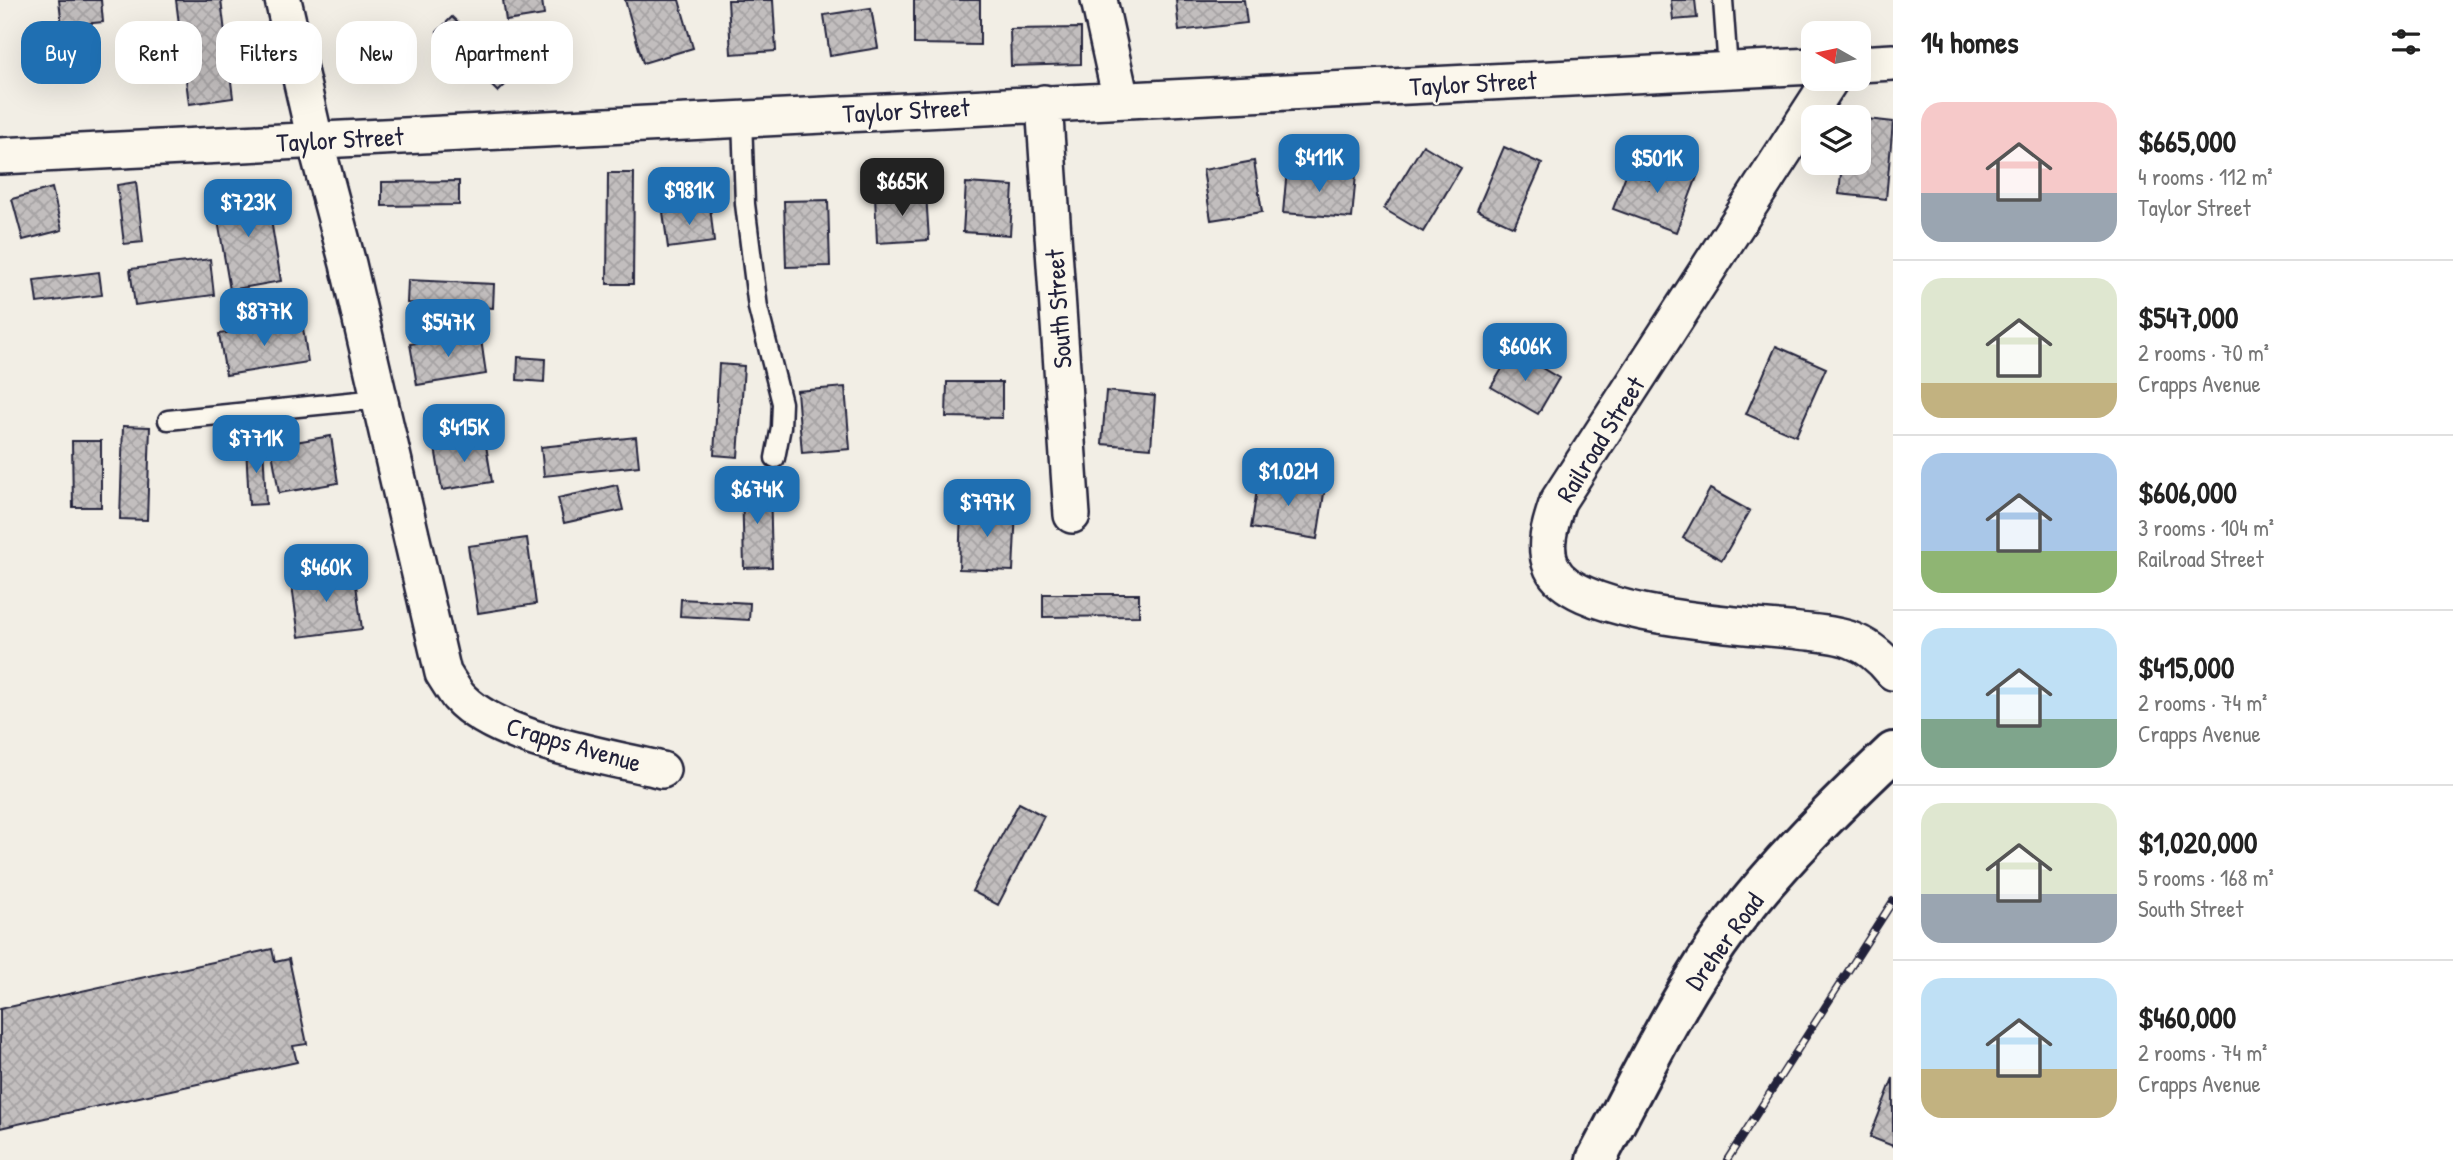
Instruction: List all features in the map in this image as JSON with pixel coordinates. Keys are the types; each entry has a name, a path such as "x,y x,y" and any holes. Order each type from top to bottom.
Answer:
{"street":[{"name":"Crapps Avenue","path":"283,0 315,140 348,264 443,673 459,697 482,715 535,738 662,770"},
{"path":"1099,0 1121,100"},
{"path":"1871,63 1893,62"},
{"name":"Taylor Street","path":"0,156 1801,67"},
{"name":"Railroad Street","path":"1823,91 1558,501 1547,535 1553,569 1574,591 1606,604 1640,612 1816,633 1851,640 1882,658 1893,672"},
{"name":"South Street","path":"1044,103 1072,515"},
{"name":"Dreher Road","path":"1596,1160 1682,999 1732,924 1796,846 1893,752"}],"lane":[{"path":"1723,0 1728,70"},
{"path":"742,119 745,204 758,308 782,403 775,458"},
{"path":"169,420 378,399"}],"building":[{"path":"59,0 101,0 103,22 61,21"},
{"path":"176,0 221,0 224,21 216,21 216,84 231,84 233,98 189,104 186,84 202,84 202,21 179,21"},
{"path":"503,0 542,0 544,15 506,21"},
{"path":"625,0 679,0 693,48 643,63"},
{"path":"728,0 773,0 776,51 731,54"},
{"path":"914,0 980,0 980,45 914,44"},
{"path":"1176,0 1244,0 1247,23 1179,31"},
{"path":"1671,0 1695,0 1697,18 1673,20"},
{"path":"871,8 878,48 830,56 824,15"},
{"path":"1081,28 1081,64 1011,66 1010,29"},
{"path":"490,84 506,84 498,92"},
{"path":"1871,119 1893,122 1886,199 1839,194 1841,175 1871,175"},
{"path":"1423,145 1461,168 1423,232 1384,209"},
{"path":"1504,147 1542,164 1514,227 1477,210"},
{"path":"1658,159 1698,174 1676,232 1613,209 1627,172 1650,180"},
{"path":"1254,161 1262,212 1211,220 1203,170"},
{"path":"1287,169 1356,174 1352,218 1283,213"},
{"path":"608,173 634,173 633,284 607,284"},
{"path":"459,181 459,205 382,206 382,182"},
{"path":"136,182 143,242 124,244 117,185"},
{"path":"966,183 1013,186 1010,235 963,232"},
{"path":"52,188 62,230 23,240 12,199"},
{"path":"266,189 281,281 230,290 214,197"},
{"path":"926,193 929,240 877,243 875,196"},
{"path":"828,200 830,266 786,267 784,201"},
{"path":"710,206 714,242 668,248 663,212"},
{"path":"210,259 214,295 135,305 130,269"},
{"path":"99,272 102,295 37,303 34,280"},
{"path":"408,280 494,284 493,308 407,303"},
{"path":"302,321 308,362 226,375 219,334"},
{"path":"480,332 486,374 417,385 410,344"},
{"path":"1776,346 1826,368 1796,436 1746,414"},
{"path":"1513,351 1559,378 1538,414 1491,387"},
{"path":"518,357 545,359 544,382 517,380"},
{"path":"719,364 744,366 738,457 714,455"},
{"path":"947,382 1002,382 1002,418 946,417"},
{"path":"845,387 850,449 802,453 797,391"},
{"path":"1106,391 1155,396 1151,448 1102,444"},
{"path":"123,426 150,427 147,520 120,519"},
{"path":"331,436 338,483 279,493 271,446"},
{"path":"636,437 639,466 544,476 541,447"},
{"path":"485,439 492,482 442,490 435,447"},
{"path":"72,441 101,441 101,507 73,507"},
{"path":"263,444 266,504 249,505 246,445"},
{"path":"1259,477 1325,487 1317,539 1251,528"},
{"path":"770,483 772,567 744,568 742,484"},
{"path":"617,485 623,510 564,523 558,498"},
{"path":"1710,489 1750,511 1722,560 1683,538"},
{"path":"961,508 1016,510 1013,571 959,569"},
{"path":"527,538 536,604 478,613 468,546"},
{"path":"354,570 362,629 299,637 291,578"},
{"path":"1043,594 1139,594 1139,616 1043,617"},
{"path":"681,599 750,603 749,620 680,616"},
{"path":"1019,803 1044,816 998,905 972,891"},
{"path":"272,949 275,962 289,959 307,1044 293,1046 297,1062 0,1128 0,1009"},
{"path":"1893,1078 1893,1146 1870,1137"}],"railway":[{"path":"1727,1160 1893,901"}]}
